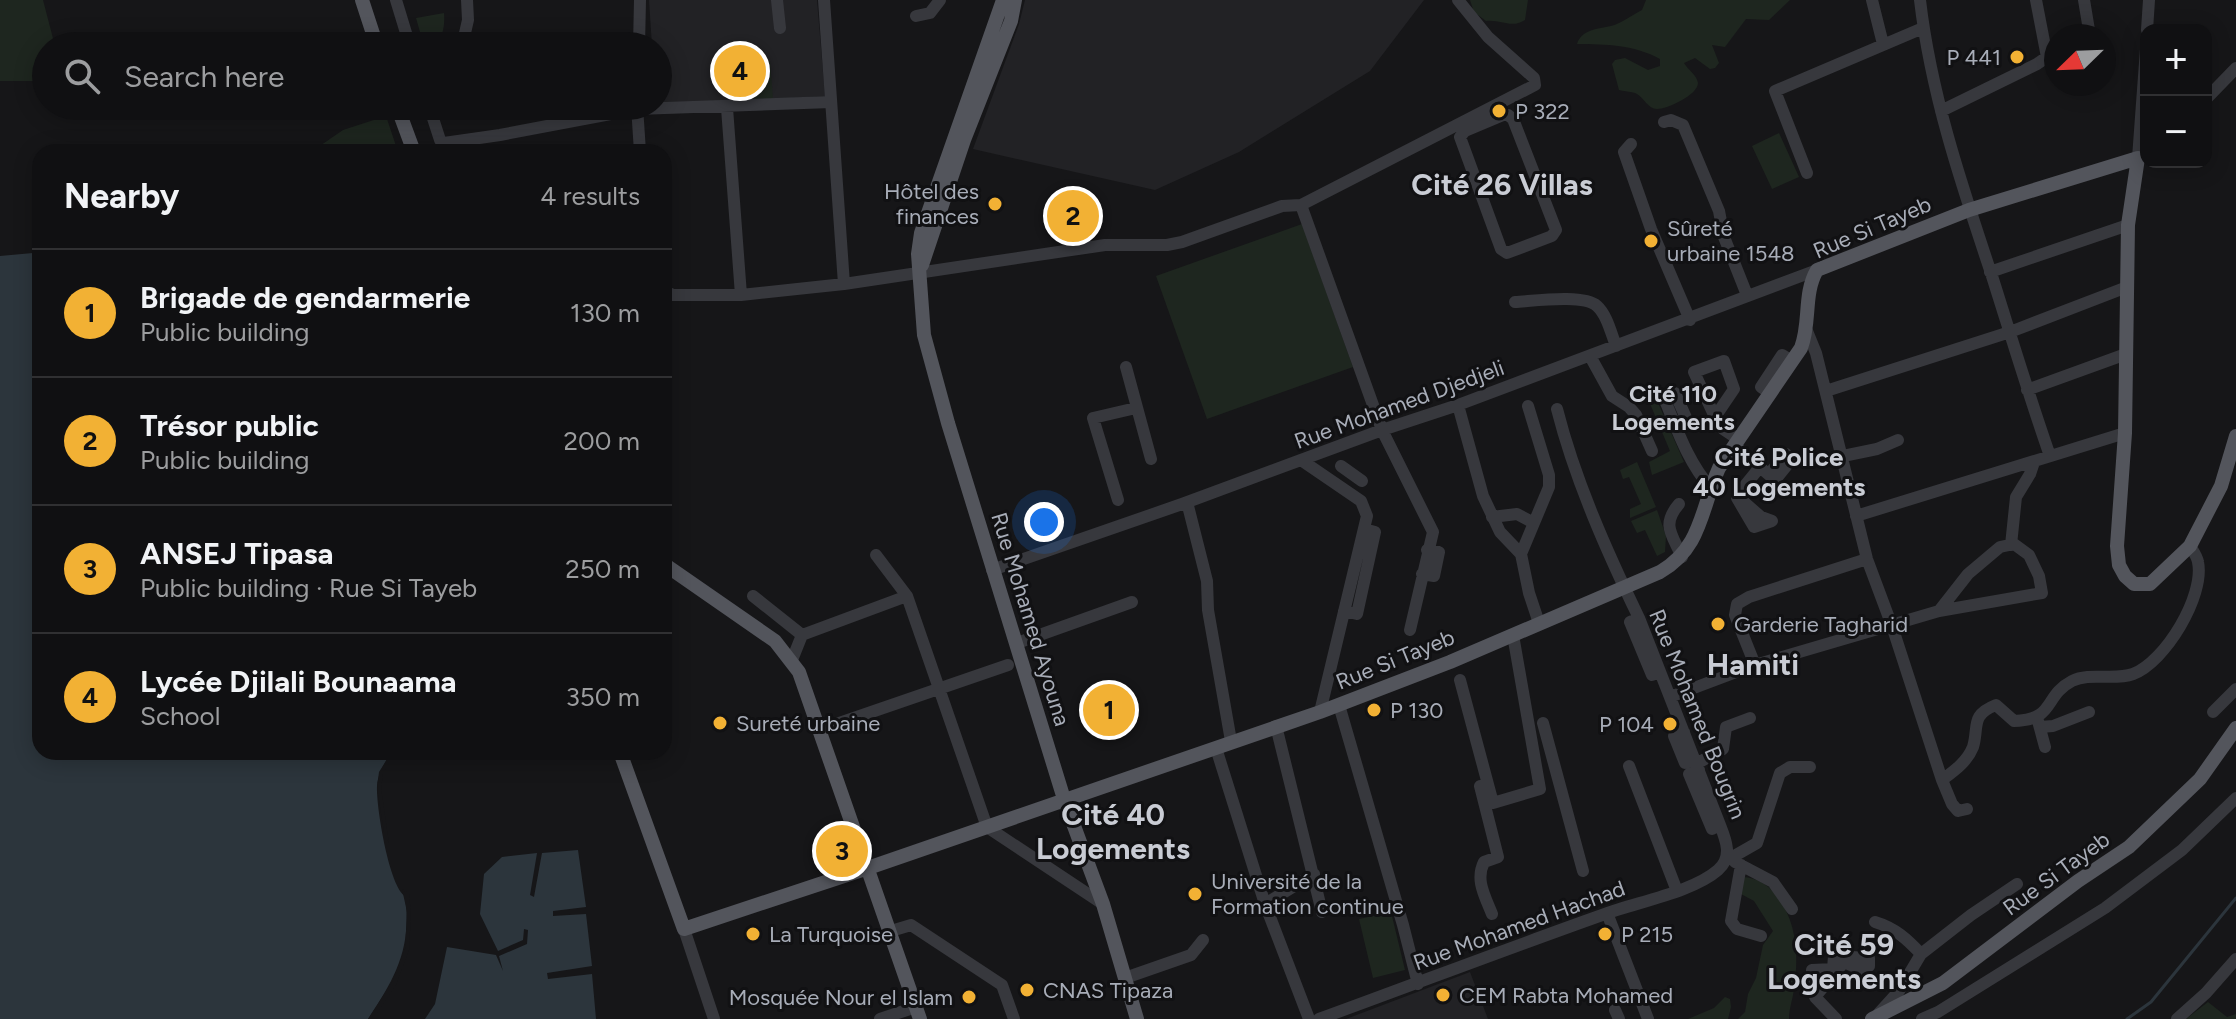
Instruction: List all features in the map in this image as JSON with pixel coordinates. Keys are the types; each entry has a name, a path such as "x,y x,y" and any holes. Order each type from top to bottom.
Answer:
{"main road":[{"path":"362,0 372,32"},
{"name":"Rue Mohamed Ayouna","path":"1003,0 921,233 918,254 924,335 992,570 1064,799 1103,904 1137,1019"},
{"path":"919,273 964,142 1011,21 1015,0"},
{"path":"402,120 411,144"},
{"path":"2138,158 2128,225 2125,433 2117,546 2122,571 2134,584 2150,584 2190,546 2221,486 2236,436"},
{"name":"Rue Si Tayeb","path":"868,868 1339,705 1450,662 1660,572 1682,557 1701,522 1710,487 1736,442 1792,361 1807,331 1809,286 1817,270 1969,210 2138,158"},
{"path":"672,570 775,641 792,660 805,685 918,1013"},
{"name":"Rue Si Tayeb","path":"1873,1019 1943,983 2078,881 2129,847 2200,779 2236,728"},
{"path":"623,760 684,929 868,868"}],"street":[{"path":"396,0 406,32"},
{"path":"465,32 467,0"},
{"path":"639,32 640,0"},
{"path":"777,0 780,28"},
{"path":"824,0 844,284"},
{"path":"916,16 930,13 940,0"},
{"path":"672,295 741,295 844,284 1105,245 1167,245 1282,206 1301,205 1533,88 1534,78 1488,37 1458,0"},
{"path":"1872,0 1883,44"},
{"path":"1920,0 1941,111 1969,210 2050,456"},
{"path":"1941,111 2047,57 2036,0"},
{"path":"2084,0 2088,24"},
{"path":"2147,24 2149,0"},
{"path":"1807,173 1775,91 1923,28"},
{"path":"2209,96 2236,68"},
{"path":"1505,100 1508,115 1513,119 1556,230 1552,236 1507,253 1501,249 1460,137 1465,131 1508,115"},
{"path":"672,108 831,102"},
{"path":"727,108 741,295"},
{"path":"434,120 444,143 576,120"},
{"path":"638,120 639,144"},
{"path":"1664,122 1671,120 1683,125 1719,211 1724,237 1747,295"},
{"path":"1631,144 1624,152 1651,229 1690,320"},
{"path":"2138,158 2140,144"},
{"path":"1301,205 1382,430 1431,527 1432,538 1410,630"},
{"path":"1990,272 2128,225"},
{"name":"Rue Mohamed Djedjeli","path":"992,570 1458,405 1817,270"},
{"path":"1826,391 2010,332 2127,287"},
{"path":"1515,302 1583,299 1595,304 1603,314 1616,346"},
{"path":"1807,331 1816,353 1867,559 1942,780 1958,811 1967,809"},
{"path":"2027,390 2126,354"},
{"path":"1590,356 1612,396 1636,415 1652,451"},
{"path":"1126,367 1151,459"},
{"path":"1458,405 1483,496 1500,532 1521,554"},
{"path":"1528,406 1549,475 1549,487 1521,554 1526,583 1539,623"},
{"path":"1118,500 1093,418 1136,408"},
{"name":"Rue Mohamed Bougrin","path":"1557,409 1580,477 1623,586 1639,618 1630,622 1652,675 1662,676 1684,732 1674,736 1685,763 1696,764 1689,774 1712,829 1720,825 1727,847 1727,859"},
{"path":"1715,417 1765,471 1737,496"},
{"path":"1676,425 1697,473 1710,487"},
{"path":"1856,516 2125,433"},
{"path":"1843,456 1877,449 1898,440"},
{"path":"1301,460 1364,505 1367,516 1320,712"},
{"path":"2011,545 2016,497 2034,462"},
{"path":"1341,466 1357,478 1342,488"},
{"path":"1187,502 1207,581 1208,610 1231,741"},
{"path":"1679,504 1670,514 1668,524 1682,557"},
{"path":"1492,517 1517,514 1534,523"},
{"path":"2039,723 2069,683 2076,679 2131,675 2144,669 2161,652 2192,602 2198,578 2198,560 2190,546"},
{"path":"1672,702 1755,665 1939,611 2042,593 2039,576 2029,555 2019,547 2000,547 1983,559 1939,611"},
{"path":"876,555 907,596 987,827 1103,904"},
{"path":"1755,665 1735,615 1737,604 1749,597 1867,559"},
{"path":"753,596 802,635"},
{"path":"792,660 802,635 907,596"},
{"path":"1017,643 1132,602"},
{"path":"1513,635 1540,789"},
{"path":"1450,662 1498,857 1484,862 1481,870 1480,881 1492,914"},
{"path":"819,730 1008,665"},
{"path":"1460,680 1493,803 1561,783"},
{"path":"2213,712 2236,689"},
{"path":"1339,705 1418,984"},
{"path":"1942,780 1961,766 1967,757 1972,748 1976,721 1983,711 1996,705 2014,721 2053,726 2089,712"},
{"path":"1696,764 1723,749 1726,727 1750,718"},
{"path":"1543,723 1583,871"},
{"path":"2039,723 2045,747"},
{"path":"1276,726 1322,912"},
{"path":"1216,748 1265,904 1319,1019"},
{"path":"1629,766 1677,891"},
{"name":"Rue Mohamed Hachad","path":"1319,1019 1607,913 1677,891 1716,872 1727,859 1757,843 1780,773 1790,767 1810,767"},
{"path":"1922,1019 2105,908 2182,850 2236,798"},
{"path":"1727,859 1773,882 1792,909"},
{"path":"1741,865 1731,921 1735,928 1761,936"},
{"path":"1265,904 1314,874"},
{"path":"1873,1019 1899,991 1921,954 2017,884"},
{"path":"1607,913 1648,1019"},
{"path":"1875,922 1887,925 1904,936 1921,954"},
{"path":"891,931 911,925 1002,985 1014,1019"},
{"path":"684,929 714,1019"},
{"path":"1125,978 1191,955 1203,940"},
{"path":"1830,979 1813,979 1812,970 1833,969 1834,956 1869,958 1869,966 1862,970 1844,962 1830,979 1815,997 1836,1019"},
{"path":"2177,1019 2206,993 2236,959"},
{"path":"880,1019 918,1013"}],"shaded area":[{"path":"0,0 43,0 51,32 32,32 32,81 0,81"},
{"path":"649,0 817,0 825,96 672,105 672,32 651,32"},
{"path":"1025,0 1424,0 1370,71 1239,152 1155,190 973,149"},
{"path":"1470,0 1528,0 1525,20 1515,24 1486,21 1474,12"},
{"path":"1646,0 1790,0 1769,20 1746,19 1725,47 1712,45 1719,63 1715,68 1710,69 1695,58 1684,63 1696,77 1697,88 1668,107 1657,109 1633,92 1619,90 1612,64 1625,58 1648,70 1660,66 1660,59 1630,48 1577,44 1583,35 1615,25 1642,10"},
{"path":"444,13 442,32 420,32 416,18"},
{"path":"770,61 773,99 748,101 745,63"},
{"path":"374,120 387,120 395,144 323,144 343,130"},
{"path":"1779,133 1799,177 1772,189 1752,146"},
{"path":"1302,224 1353,367 1207,419 1156,276"},
{"path":"32,253 32,760 387,760 378,778 377,796 389,862 399,889 405,896 406,931 394,975 368,1019 0,1019 0,256"},
{"path":"1655,396 1684,462 1652,475 1649,462 1670,451 1648,399"},
{"path":"1637,462 1656,507 1630,518 1630,509 1641,504 1629,477 1623,479 1620,470"},
{"path":"1657,510 1666,536 1665,552 1657,556 1645,530 1637,533 1631,521"},
{"path":"578,850 586,907 553,911 553,916 586,914 592,966 547,973 548,979 592,974 596,1019 425,1019 435,1004 447,947 496,955 503,971 499,956 527,944 528,930 524,929 523,940 498,951 480,914 484,874 502,857 537,853 530,895 534,897 542,853"},
{"path":"1743,877 1757,880 1772,890 1792,926 1796,963 1789,1019 1738,1019 1745,1012 1763,945 1773,931 1754,901 1741,894"},
{"path":"1391,912 1405,970 1373,978 1359,919"},
{"name":"CEM Rabta Mohamed","path":"1470,972 1488,1019 1346,1019"},
{"path":"1725,997 1730,999 1728,1019 1688,1019 1714,1008"},
{"path":"2208,1002 2227,1017 2236,1014 2236,1019 2186,1019"}],"pier":[{"path":"386,760 391,760 383,774 381,788 389,843 384,832 377,788 379,772"},
{"path":"402,889 409,894 409,950 396,985 373,1019 368,1019 392,982 405,949 407,912"}],"waterway":[{"path":"2127,1019 2151,1002 2236,898"}],"place":[{"name":"P 441","path":"2017,57"},
{"name":"Lycée Djilali Bounaama","path":"740,71"},
{"name":"P 322","path":"1499,111"},
{"name":"Hôtel des finances","path":"995,204"},
{"name":"Trésor public","path":"1073,216"},
{"name":"Sûreté urbaine 1548","path":"1651,241"},
{"name":"Garderie Tagharid","path":"1718,624"},
{"name":"Brigade de gendarmerie","path":"1109,710"},
{"name":"P 130","path":"1374,710"},
{"name":"Sureté urbaine","path":"720,723"},
{"name":"P 104","path":"1670,724"},
{"name":"ANSEJ Tipasa","path":"842,851"},
{"name":"Université de la Formation continue","path":"1195,894"},
{"name":"La Turquoise","path":"753,934"},
{"name":"P 215","path":"1605,934"},
{"name":"CNAS Tipaza","path":"1027,990"},
{"name":"CEM Rabta Mohamed","path":"1443,995"},
{"name":"Mosquée Nour el Islam","path":"969,997"}],"district":[{"name":"Cité 26 Villas","path":"1502,185"},
{"name":"Cité 110 Logements","path":"1673,408"},
{"name":"Cité Police 40 Logements","path":"1779,472"},
{"name":"Hamiti","path":"1753,665"},
{"name":"Cité 40 Logements","path":"1113,832"},
{"name":"Cité 59 Logements","path":"1844,962"}]}
